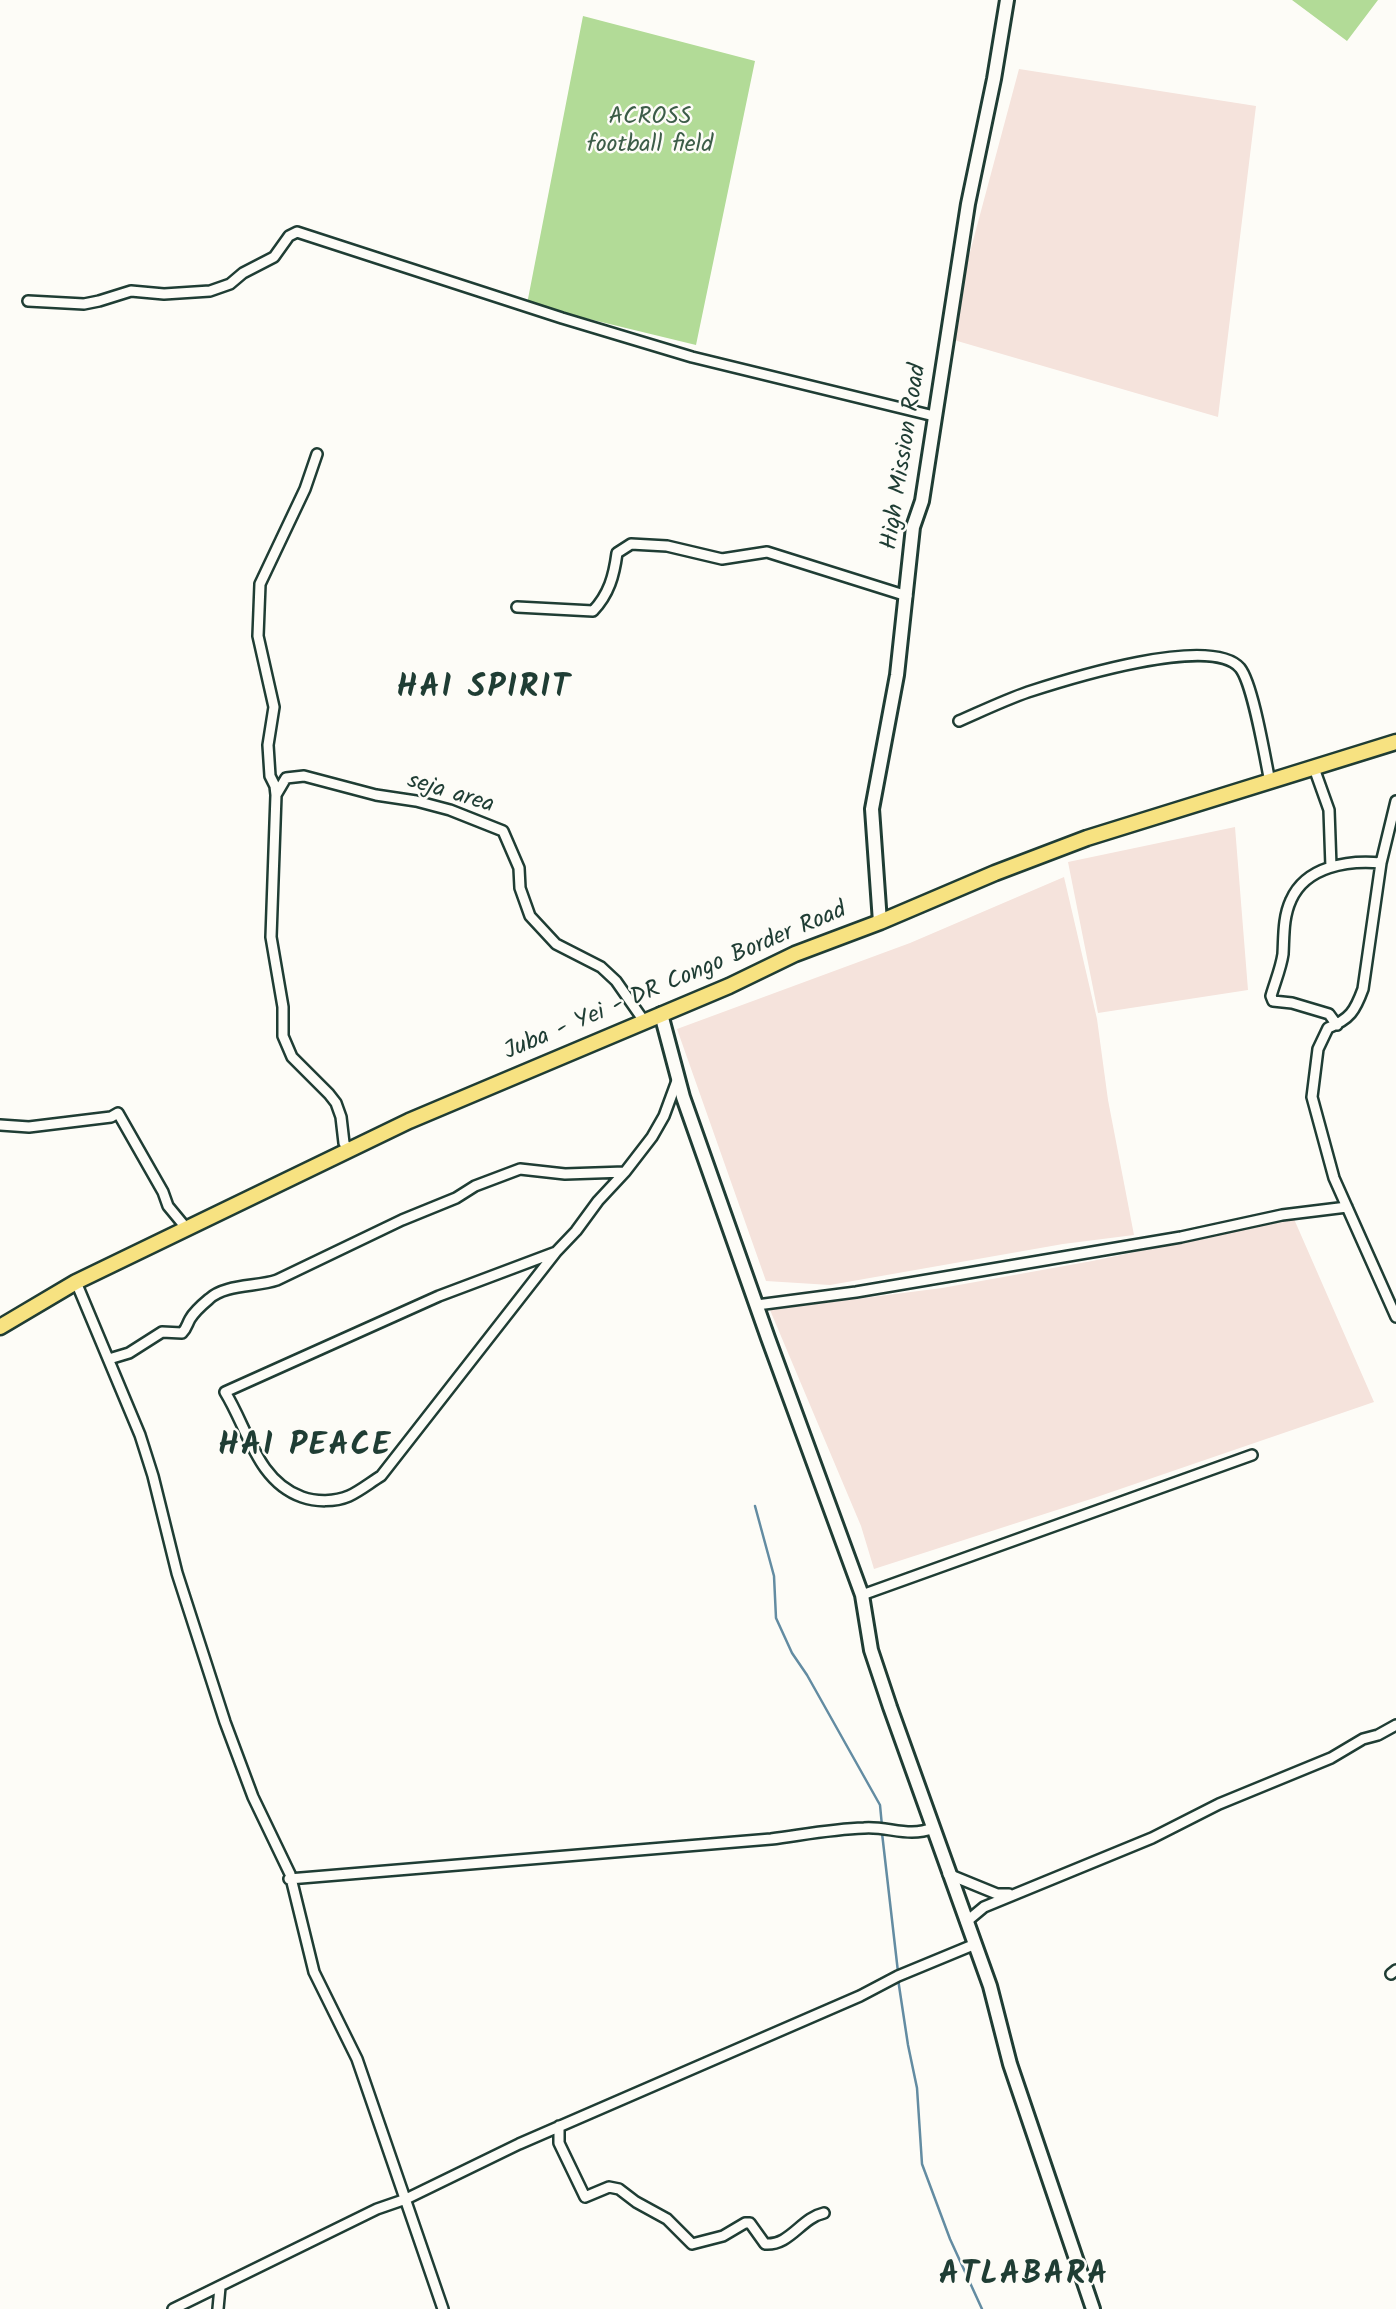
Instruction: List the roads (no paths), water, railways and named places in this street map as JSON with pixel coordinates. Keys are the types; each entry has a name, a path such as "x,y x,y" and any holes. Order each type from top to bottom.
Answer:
{"main road":[{"name":"Juba - Yei - DR Congo Border Road","path":"0,1327 76,1282 409,1121 729,986 795,954 1087,838 1396,743"}],"street":[{"name":"High Mission Road","path":"880,922 872,809 897,675 913,527 922,501 970,193 994,79 1007,0"},
{"path":"28,301 83,304 131,291 164,294 210,291 230,284 243,273 274,257 289,236 297,232 562,318 692,356 934,416"},
{"path":"317,454 305,489 260,584 258,636 274,707 268,745 270,776 276,795 271,937 283,1007 283,1036 292,1057 336,1103 341,1117 344,1143 349,1150"},
{"path":"517,607 593,611 604,599 615,575 617,553 631,544 667,546 722,559 767,552 907,596"},
{"path":"960,721 1028,692 1089,675 1172,656 1211,655 1234,663 1245,677 1270,782"},
{"path":"1314,768 1329,810 1331,867"},
{"name":"seja area","path":"276,795 286,778 304,776 376,795 439,807 503,831 519,869 520,888 530,916 556,944 601,967 615,981 644,1021"},
{"path":"1396,801 1381,863 1363,989 1357,1006 1346,1021 1328,1028 1318,1049 1312,1097 1334,1178 1396,1317"},
{"path":"1337,1025 1329,1014 1292,1003 1273,1001 1271,996 1283,955 1283,938 1290,901 1306,880 1331,867 1348,862 1381,863"},
{"path":"660,1014 678,1077 757,1305 862,1595 871,1650 973,1945 990,1986 1010,2064 1093,2309"},
{"path":"556,1252 439,1296 225,1392 263,1468 277,1483 294,1494 316,1502 348,1496 381,1476 556,1252 652,1137 664,1116 678,1077"},
{"path":"0,1125 43,1125 111,1117 118,1113 163,1192 168,1206 187,1228"},
{"path":"109,1359 129,1353 162,1332 182,1333 188,1327 189,1320 211,1297 219,1293 277,1280 402,1220 456,1198 475,1186 520,1169 565,1174 625,1172"},
{"path":"757,1305 856,1293 1181,1237 1282,1215 1347,1207"},
{"path":"76,1282 150,1466 177,1573 225,1722 253,1797 290,1874 289,1879 314,1972 357,2059 443,2309"},
{"path":"862,1595 1252,1455"},
{"path":"966,1922 984,1907 1152,1838 1219,1804 1331,1758 1363,1739 1396,1726"},
{"path":"289,1879 771,1839 830,1830 869,1827 922,1833 933,1828"},
{"path":"948,1874 997,1894 1015,1894"},
{"path":"173,2309 377,2209 406,2199 559,2126 973,1945"},
{"path":"559,2126 559,2144 585,2197 609,2188 619,2189 642,2206 667,2219 692,2244 723,2236 745,2223 750,2223 765,2244 774,2244 794,2232 804,2222 824,2213"},
{"path":"218,2309 220,2287"}],"waterway":[{"path":"755,1506 774,1576 776,1618 792,1653 880,1805 882,1826"},
{"path":"882,1833 898,1972"},
{"path":"898,1979 917,2088 922,2164 950,2239 982,2309"}],"district":[{"name":"HAI SPIRIT","path":"484,691"},
{"name":"HAI PEACE","path":"305,1449"},
{"name":"ATLABARA","path":"1024,2278"}],"park label":[{"name":"ACROSS football field","path":"650,133"}]}
